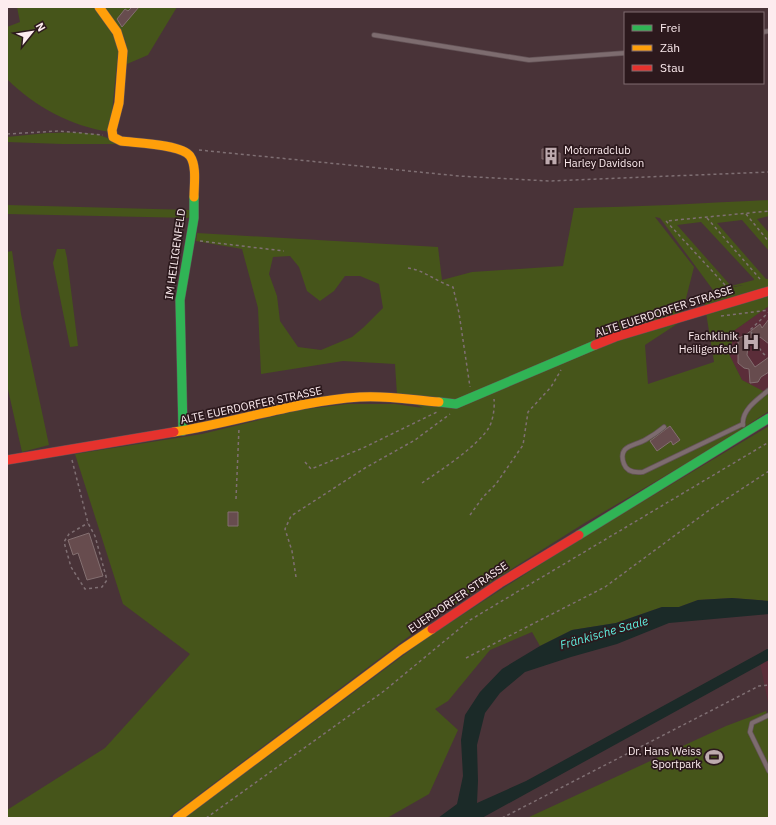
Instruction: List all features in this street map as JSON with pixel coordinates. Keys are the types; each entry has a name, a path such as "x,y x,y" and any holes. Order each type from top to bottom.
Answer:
{"street":[{"path":"99,7 117,32 123,51 119,103 112,130 113,137"},
{"name":"IM HEILIGENFELD","path":"113,137 121,141 180,149 190,156 194,166 194,218 180,300 183,431"},
{"name":"ALTE EUERDORFER STRASSE","path":"7,460 183,431 303,404 361,398 389,398 456,404 615,337 769,291"},
{"name":"EUERDORFER STRASSE","path":"177,818 401,650 500,582 769,418"}],"lane":[{"path":"374,35 529,60 624,53"},
{"path":"747,432 743,424 746,412 769,390"},
{"path":"664,427 645,440 628,446 625,450 623,459 624,466 628,470 635,473 643,472 743,424"},
{"path":"769,715 752,723 750,732 769,772"}],"path":[{"path":"7,134 58,131 96,133 113,137"},
{"path":"198,150 459,176 549,181 769,172"},
{"path":"725,285 666,221 769,211"},
{"path":"746,214 769,242"},
{"path":"707,218 760,279"},
{"path":"191,240 284,250"},
{"path":"408,268 418,269 442,283 453,287 459,313 472,397"},
{"path":"718,315 725,316 769,311"},
{"path":"765,355 761,351 750,330 769,311"},
{"path":"470,515 483,497 496,484 523,445 528,412 551,387 562,369 559,361"},
{"path":"422,483 444,469 489,428 494,405 492,389"},
{"path":"296,577 292,550 285,529 291,516 365,468 415,440 452,412 456,404"},
{"path":"305,462 311,469 363,448 440,411"},
{"path":"236,499 240,419"},
{"path":"206,818 384,691 470,620 769,442"},
{"path":"70,450 88,523 95,536 107,580 102,587 85,589 71,567 64,542 69,534 88,523"},
{"path":"466,658 605,587 708,511 769,471"},
{"path":"502,818 759,686 769,685"}],"shaded area":[{"name":"Fachklinik Heiligenfeld","path":"769,306 769,398 742,380 729,354 735,330"},
{"path":"769,655 769,707 759,658"}],"green space":[{"path":"17,7 96,7 119,43 110,132 81,125 54,114 29,98 7,79 7,27 20,22"},
{"path":"105,7 177,7 148,55 127,64 125,39 119,28 104,9"},
{"path":"47,133 93,134 110,139 117,144 7,142 7,137"},
{"path":"769,200 769,216 757,219 769,233 769,251 742,220 717,223 766,279 769,279 769,306 735,330 729,354 742,380 769,394 769,411 718,445 583,524 432,619 168,818 7,818 7,810 105,748 190,654 123,604 75,454 202,434 299,410 347,404 395,404 423,408 397,395 395,364 343,361 261,374 258,308 242,249 196,241 197,233 438,247 442,280 472,272 563,266 574,208","holes":["655,217 660,218 713,290 743,285 703,294 714,362 648,384 645,345 680,322 694,267","701,222 754,279 754,280 731,286 677,225","290,256 299,267 307,291 320,301 334,291 345,276 360,276 379,284 383,308 352,337 321,350 298,347 280,321 277,296 269,274 273,257"]},
{"path":"7,205 191,210 192,218 7,214"},
{"path":"57,249 65,249 67,258 78,346 70,347 53,263"},
{"path":"12,251 21,314 49,445 22,452 7,385 7,252"},
{"path":"769,426 769,601 732,598 698,600 679,607 662,607 616,623 572,630 540,646 532,632 490,650 448,701 435,709 458,730 429,794 387,818 185,818 428,637 573,543"},
{"name":"Dr. Hans Weiss Sportpark","path":"766,711 769,718 769,818 527,818 726,726"}],"water":[{"name":"Fränkische Saale","path":"732,598 769,601 769,614 669,623 617,644 525,672 500,693 485,713 477,745 477,803 526,781 767,649 769,649 769,660 482,818 438,818 457,804 463,776 461,740 465,715 480,692 502,669 540,646 572,630 616,623 662,607 679,607 698,600"}],"building":[{"path":"132,7 139,7 122,27 117,19 125,9 128,11"},
{"name":"Motorradclub Harley Davidson","path":"542,149 550,149 550,153 560,153 560,163 551,163 551,159 542,159"},
{"path":"769,319 769,344 760,337 748,346 747,355 755,367 769,357 769,372 761,377 758,382 750,383 749,369 744,368 738,363 738,338 744,336 760,324 762,328"},
{"path":"670,426 680,440 673,445 671,441 657,451 650,441"},
{"path":"228,512 238,512 238,526 228,526"},
{"path":"89,533 103,576 87,580 78,553 73,555 68,540"}],"traffic: fast":[{"path":"183,431 180,300 194,218 194,197"},
{"path":"439,402 456,404 595,345"},
{"path":"579,535 769,418"}],"traffic: slow":[{"path":"99,7 117,32 123,51 119,103 112,130 113,137 121,141 147,143 178,149 185,152 190,156 194,165 194,197"},
{"path":"174,432 290,407 337,399 380,397 439,402"},
{"path":"177,818 401,650 432,629"}],"traffic: jam":[{"path":"595,345 615,337 769,291"},
{"path":"7,460 174,432"},
{"path":"432,629 500,583 579,535"}],"place":[{"name":"Motorradclub Harley Davidson","path":"551,156"},
{"name":"Fachklinik Heiligenfeld","path":"751,342"},
{"name":"Dr. Hans Weiss Sportpark","path":"714,757"}]}
